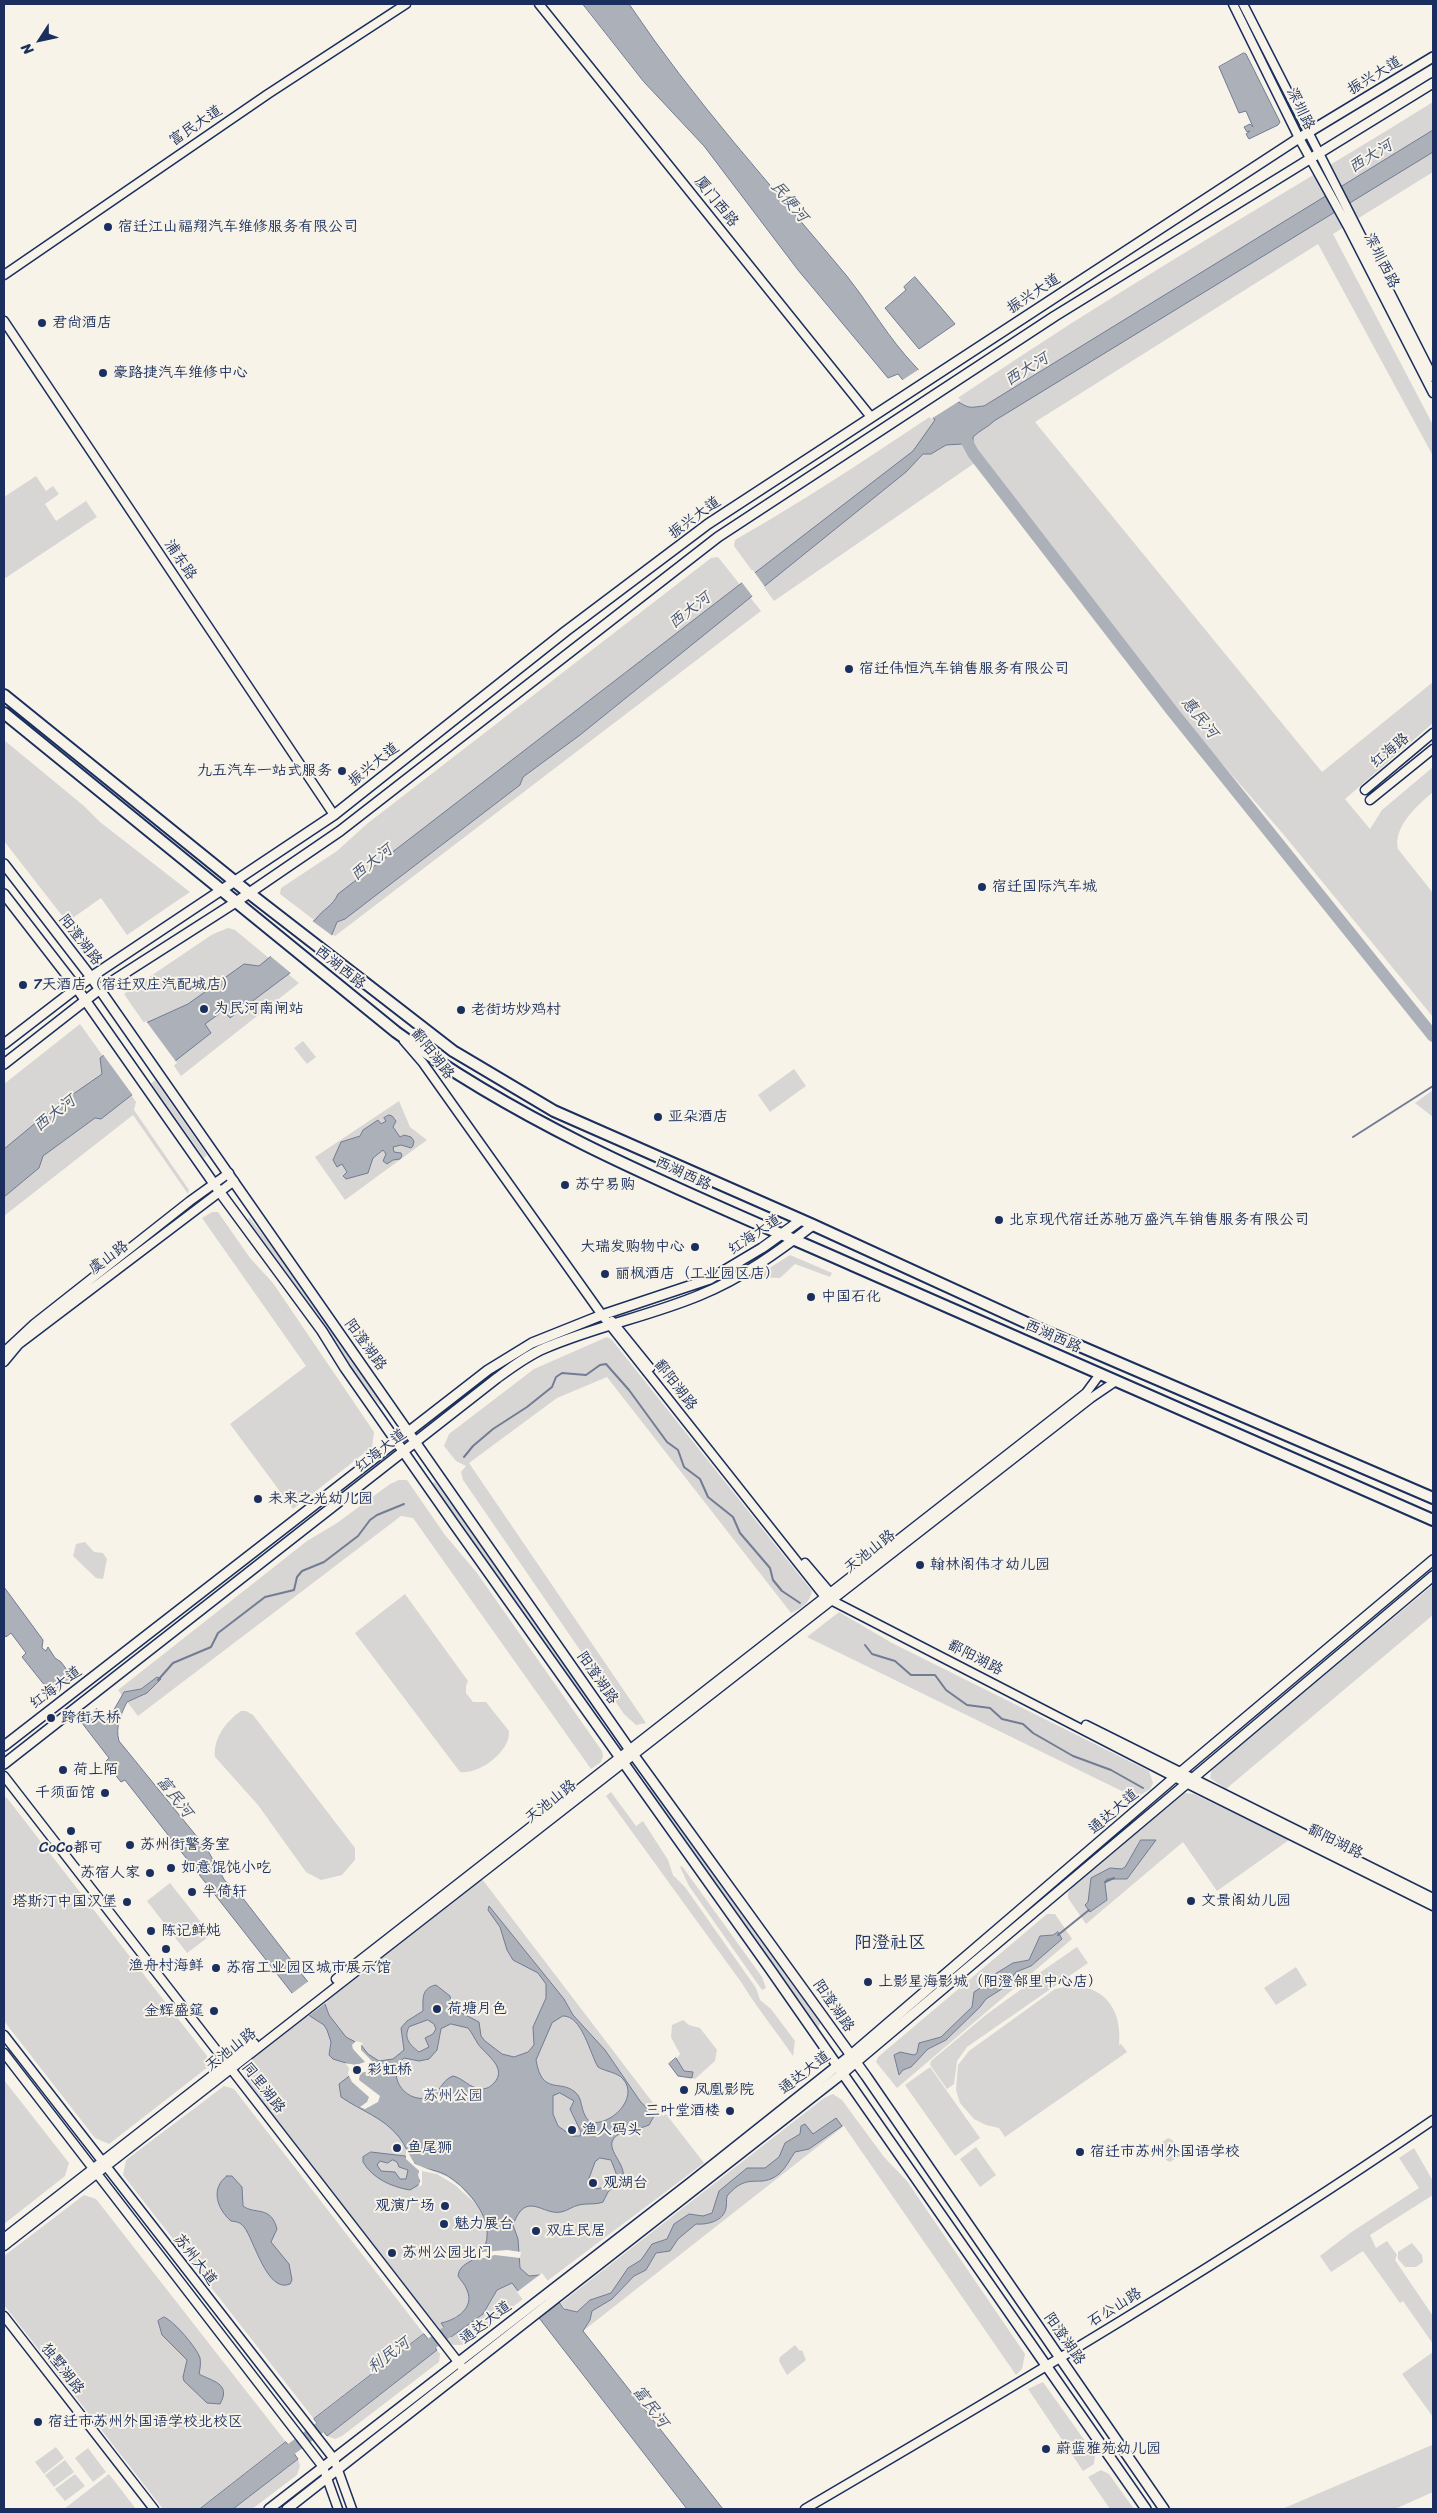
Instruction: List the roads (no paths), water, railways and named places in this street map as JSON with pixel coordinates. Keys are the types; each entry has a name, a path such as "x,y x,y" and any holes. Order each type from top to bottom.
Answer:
{"main road":[{"name":"振兴大道","path":"4,1044 76,987 334,815 566,631 708,524 1299,138 1433,57"},
{"name":"振兴大道","path":"4,1064 100,989 236,902 340,831 718,537 1055,316 1433,83"},
{"name":"西湖西路","path":"4,695 249,893 453,1051 554,1111 813,1225 1040,1329 1433,1498"},
{"name":"西湖西路","path":"4,713 396,1032 445,1066 542,1124 793,1241 1433,1520"},
{"name":"阳澄湖路","path":"4,864 100,989 632,1752 853,2058 1164,2509"},
{"name":"阳澄湖路","path":"4,894 76,987 216,1188 322,1331 345,1368 396,1441 840,2069 1146,2509"},
{"name":"红海大道","path":"4,1746 488,1370 532,1344 602,1315 710,1278 734,1267 801,1220"},
{"name":"红海大道","path":"4,1764 403,1451 497,1378 530,1355 612,1323 698,1296 719,1287 793,1241 813,1225"},
{"name":"通达大道","path":"269,2509 331,2456 524,2316 840,2069 1177,1775 1433,1560"},
{"name":"通达大道","path":"853,2058 1058,1894 1433,1576"},
{"name":"通达大道","path":"287,2509 338,2469 459,2363"}],"street":[{"name":"富民大道","path":"4,275 252,105 406,4"},
{"name":"厦门西路","path":"539,4 871,417"},
{"name":"深圳路","path":"1233,4 1299,138 1328,172 1349,221"},
{"name":"深圳路","path":"1243,4 1308,133 1320,177 1349,221"},
{"name":"深圳西路","path":"1349,221 1433,377"},
{"name":"深圳西路","path":"1349,221 1433,393"},
{"name":"浦东路","path":"4,321 334,815"},
{"name":"红海路","path":"1365,790 1433,733"},
{"name":"红海路","path":"1370,800 1433,749"},
{"name":"鄱阳湖路","path":"396,1032 424,1063 602,1315 612,1323 830,1597 1433,1906"},
{"name":"虞山路","path":"4,1352 34,1324 232,1177"},
{"name":"虞山路","path":"4,1362 19,1344 216,1188"},
{"name":"天池山路","path":"4,2238 94,2171 830,1597 1086,1393 1100,1374"},
{"name":"天池山路","path":"830,1597 1091,1398 1116,1381"},
{"name":"同里湖路","path":"4,1776 459,2363"},
{"name":"鄱阳湖路","path":"1189,1781 1433,1898"},
{"name":"苏州大道","path":"4,2035 331,2456 338,2469 352,2509"},
{"name":"苏州大道","path":"4,2053 321,2464 338,2509"},
{"name":"石公山路","path":"805,2509 1061,2358 1280,2222 1433,2120"},
{"name":"天池山路","path":"4,2246 94,2171"},
{"name":"独墅湖路","path":"4,2316 154,2509"}],"water":[{"name":"西大河","path":"583,4 629,4 680,75 846,275 906,356 941,389 969,407 984,406 1433,130 1433,152 994,421 973,437 973,453 962,444 946,445 931,454 923,454 906,472 580,735 523,777 520,785 345,919 337,922 331,937 290,973 230,1018 223,1011 205,1024 211,1033 101,1119 95,1118 43,1156 39,1168 4,1197 4,1149 56,1106 102,1074 100,1058 146,1023 188,1004 244,964 259,966 316,919 333,902 338,894 913,451 935,420 898,374 888,378 798,270 704,146 644,82"},
{"path":"1244,53 1280,122 1278,125 1249,139 1246,134 1250,131 1247,132 1244,127 1250,124 1253,127 1246,111 1239,113 1219,67"},
{"path":"915,277 955,324 919,349 885,308 906,290 904,287"},
{"path":"389,1115 396,1121 393,1127 400,1137 404,1135 411,1137 414,1141 413,1146 411,1148 401,1145 393,1147 394,1152 401,1153 402,1156 400,1159 393,1160 387,1164 383,1161 386,1154 383,1150 373,1158 368,1173 346,1179 343,1176 347,1172 342,1164 337,1167 333,1160 341,1142 360,1136 363,1130 378,1120 381,1124 386,1121 384,1118"},
{"path":"4,1587 43,1640 42,1648 46,1651 48,1647 103,1717 111,1715 124,1692 141,1689 157,1677 161,1679 147,1693 127,1702 118,1726 119,1741 207,1849 225,1881 235,1888 325,2004 329,2015 346,2037 361,2045 368,2054 379,2061 393,2059 404,2050 401,2028 407,2021 423,2011 425,1991 431,1986 436,1985 450,1996 452,2008 479,2022 481,2036 502,2054 514,2057 528,2052 534,2045 533,2027 546,1998 546,1984 538,1973 513,1960 507,1950 500,1927 488,1910 489,1906 564,1999 573,2015 605,2050 640,2101 654,2116 649,2125 623,2132 614,2139 613,2149 621,2166 623,2178 608,2192 603,2202 579,2205 561,2212 529,2206 523,2208 518,2214 513,2225 518,2239 520,2268 529,2276 540,2275 564,2309 577,2312 590,2300 611,2293 628,2268 641,2260 652,2244 667,2239 674,2224 689,2214 703,2216 712,2213 719,2191 747,2168 765,2168 779,2157 785,2143 800,2134 801,2126 805,2124 813,2134 836,2118 842,2126 809,2149 795,2152 779,2174 766,2181 748,2182 735,2188 727,2196 725,2212 719,2219 710,2223 696,2224 678,2239 670,2251 656,2253 646,2270 634,2276 612,2299 592,2311 590,2320 583,2331 723,2509 687,2509 512,2283 497,2290 483,2314 451,2337 441,2323 453,2319 463,2312 469,2296 458,2276 459,2272 464,2265 481,2253 486,2242 487,2231 479,2208 472,2197 453,2180 440,2172 415,2164 401,2140 386,2124 341,2097 339,2084 352,2074 349,2064 333,2059 329,2055 331,2042 324,2025 310,2016 125,1780 121,1782 105,1762 109,1758 55,1688 51,1690 48,1685 46,1687 22,1657 26,1653 11,1633 6,1637 4,1634","holes":["563,2016 570,2017 585,2036 598,2067 623,2079 628,2094 620,2110 614,2116 606,2120 590,2122 584,2114 580,2098 575,2092 569,2088 547,2083 543,2078 536,2060 552,2023","428,2020 434,2024 436,2029 433,2034 425,2038 429,2047 419,2052 413,2047 407,2038 409,2027","451,2024 468,2028 478,2044 497,2067 498,2077 493,2084 488,2088 481,2089 453,2076 434,2094 426,2098 411,2096 404,2091 397,2079 396,2072 399,2064 404,2058 419,2061 429,2059 437,2050 441,2029","560,2093 574,2101 570,2109 581,2132 580,2136 572,2136 558,2126 553,2114 553,2096","600,2158 611,2160 616,2173 610,2185 597,2189 590,2186 588,2181 595,2162"]},
{"path":"1141,1840 1156,1840 1127,1879 1107,1879 1105,1884 1107,1900 1090,1912 1085,1905 1088,1902 1091,1878 1110,1868 1122,1869 1125,1867"},
{"path":"1058,1932 1062,1939 1031,1966 1016,1972 1005,1987 986,1999 946,2040 928,2049 911,2067 903,2070 899,2075 894,2055 900,2052 914,2055 917,2053 919,2043 941,2037 972,2007 974,1992 988,1983 994,1983 995,1974 1013,1963 1029,1960 1040,1936 1053,1935"},
{"path":"676,2058 684,2071 693,2072 692,2078 678,2076 669,2064"},
{"path":"371,2152 405,2156 419,2171 420,2184 410,2190 396,2187 372,2173 363,2162 363,2157","holes":["393,2160 397,2162 399,2167 408,2170 406,2179 400,2179 395,2172 381,2171 377,2165 380,2161 387,2163"]},
{"path":"227,2176 232,2176 242,2187 243,2206 267,2214 274,2221 277,2229 271,2242 289,2264 292,2280 290,2284 282,2285 268,2274 244,2227 240,2223 231,2221 222,2211 217,2198 217,2192 218,2186"},
{"path":"164,2317 179,2329 198,2354 200,2358 199,2374 222,2387 223,2397 220,2404 207,2403 184,2381 183,2377 187,2360 162,2335 158,2321"},
{"path":"424,2334 437,2350 327,2436 314,2419"},
{"path":"286,2442 298,2459 233,2509 200,2509"}],"waterway":[{"name":"惠民河","path":"965,438 973,453 1172,711 1433,1036"},
{"path":"1353,1137 1433,1086"},
{"path":"464,1457 473,1446 493,1429 527,1407 552,1387 556,1377 562,1373 586,1375 600,1365 606,1364 629,1390 667,1442 678,1450 684,1467 700,1479 708,1497 733,1517 740,1533 770,1568 773,1580 782,1591 800,1603"},
{"path":"158,1680 173,1663 211,1647 218,1633 265,1597 294,1590 297,1577 302,1571 324,1562 358,1536 370,1520 377,1515 404,1504"},
{"path":"865,1645 872,1654 895,1661 911,1675 935,1675 946,1690 967,1705 990,1708 1002,1719 1023,1724 1033,1733 1073,1756 1111,1770 1143,1788"},
{"path":"1105,1882 1114,1878"},
{"path":"1058,1935 1089,1910"},
{"name":"利民河","path":"418,2354 460,2322"},
{"name":"利民河","path":"278,2459 334,2417"}],"place":[{"name":"宿迁江山福翔汽车维修服务有限公司","path":"108,227"},
{"name":"君尚酒店","path":"42,323"},
{"name":"豪路捷汽车维修中心","path":"103,373"},
{"name":"宿迁伟恒汽车销售服务有限公司","path":"849,669"},
{"name":"九五汽车一站式服务","path":"342,771"},
{"name":"宿迁国际汽车城","path":"982,887"},
{"name":"7天酒店（宿迁双庄汽配城店）","path":"23,985"},
{"name":"为民河南闸站","path":"204,1009"},
{"name":"老街坊炒鸡村","path":"461,1010"},
{"name":"亚朵酒店","path":"658,1117"},
{"name":"苏宁易购","path":"565,1185"},
{"name":"北京现代宿迁苏驰万盛汽车销售服务有限公司","path":"999,1220"},
{"name":"大瑞发购物中心","path":"695,1247"},
{"name":"丽枫酒店（工业园区店）","path":"605,1274"},
{"name":"中国石化","path":"811,1297"},
{"name":"未来之光幼儿园","path":"258,1499"},
{"name":"翰林阁伟才幼儿园","path":"920,1565"},
{"name":"跨街天桥","path":"51,1718"},
{"name":"荷上陌","path":"63,1770"},
{"name":"千须面馆","path":"105,1793"},
{"name":"CoCo都可","path":"71,1831"},
{"name":"苏州街警务室","path":"130,1845"},
{"name":"如意馄饨小吃","path":"171,1868"},
{"name":"苏宿人家","path":"150,1873"},
{"name":"半倚轩","path":"192,1892"},
{"name":"文景阁幼儿园","path":"1191,1901"},
{"name":"塔斯汀中国汉堡","path":"127,1902"},
{"name":"陈记鲜炖","path":"151,1931"},
{"name":"渔舟村海鲜","path":"166,1949"},
{"name":"苏宿工业园区城市展示馆","path":"216,1968"},
{"name":"上影星海影城（阳澄邻里中心店）","path":"868,1982"},
{"name":"荷塘月色","path":"437,2009"},
{"name":"金辉盛筵","path":"214,2011"},
{"name":"彩虹桥","path":"357,2070"},
{"name":"凤凰影院","path":"684,2090"},
{"name":"三叶堂酒楼","path":"730,2111"},
{"name":"渔人码头","path":"572,2130"},
{"name":"鱼尾狮","path":"397,2148"},
{"name":"宿迁市苏州外国语学校","path":"1080,2152"},
{"name":"观湖台","path":"593,2183"},
{"name":"观演广场","path":"445,2206"},
{"name":"魅力展台","path":"444,2224"},
{"name":"双庄民居","path":"536,2231"},
{"name":"苏州公园北门","path":"392,2253"},
{"name":"宿迁市苏州外国语学校北校区","path":"38,2422"},
{"name":"蔚蓝雅苑幼儿园","path":"1046,2449"}],"district":[{"name":"阳澄社区","path":"890,1943"}],"water label":[{"name":"民便河","path":"789,202"},
{"name":"富民河","path":"174,1797"},
{"name":"富民河","path":"650,2407"}],"park label":[{"name":"苏州公园","path":"453,2096"}]}
